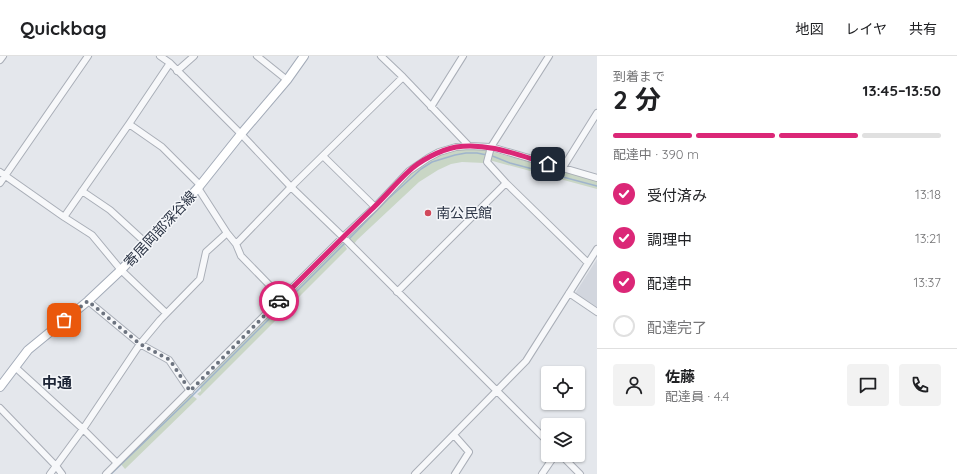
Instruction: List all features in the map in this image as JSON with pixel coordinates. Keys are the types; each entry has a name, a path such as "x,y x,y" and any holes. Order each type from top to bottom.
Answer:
{"main road":[{"name":"寄居岡部深谷線","path":"0,387 28,350 88,301 121,270 199,186 287,80 304,56"}],"street":[{"path":"0,60 3,56"},
{"path":"0,183 3,174 88,56"},
{"path":"160,56 170,63 241,134 291,187 541,435"},
{"path":"177,71 194,56"},
{"path":"257,56 287,80"},
{"path":"381,56 469,146"},
{"path":"431,107 464,56"},
{"path":"549,56 490,149 487,162 506,184 588,263"},
{"path":"64,218 170,63"},
{"path":"236,244 291,187 403,77"},
{"path":"562,168 597,113"},
{"path":"129,124 162,147 199,186 227,233 236,244 241,256 282,298"},
{"path":"106,474 343,237 375,207 409,171 428,158 439,152 469,146 490,149 597,178"},
{"path":"323,156 375,207"},
{"path":"3,174 64,218 92,235 121,270 166,313"},
{"path":"397,292 506,184"},
{"path":"82,191 110,210 146,243"},
{"path":"50,474 83,429 140,344 166,313 200,278 204,255 206,252 227,233"},
{"path":"415,474 526,361 597,249"},
{"path":"569,293 597,312"},
{"path":"88,301 140,344 170,360 190,391"},
{"path":"15,367 83,429 117,463"},
{"path":"0,408 62,474"},
{"path":"454,434 469,452 455,474"},
{"path":"542,474 550,462"},
{"path":"568,462 580,474"}],"shaded area":[{"path":"597,259 597,309 574,295"}],"green space":[{"path":"470,148 489,151 597,181 597,189 489,160 490,155 485,155 484,163 462,162 451,164 438,170 419,182 354,244 347,236 410,172 440,154"},
{"path":"341,242 347,249 200,396 197,394 201,391 200,383"},
{"path":"190,394 197,399 125,469 120,463"}],"waterway":[{"path":"349,239 388,199 421,169 432,162 466,153 487,155"},
{"path":"490,155 510,163 597,186"},
{"path":"111,474 187,401 346,242"}],"way so far":[{"path":"64,320 88,301 140,344 170,360 190,391 279,301"}],"place":[{"name":"南公民館","path":"428,213"}],"district":[{"name":"中通","path":"57,382"}],"route":[{"path":"279,301 375,207 409,171 439,152 469,146 490,147 548,164"}]}
